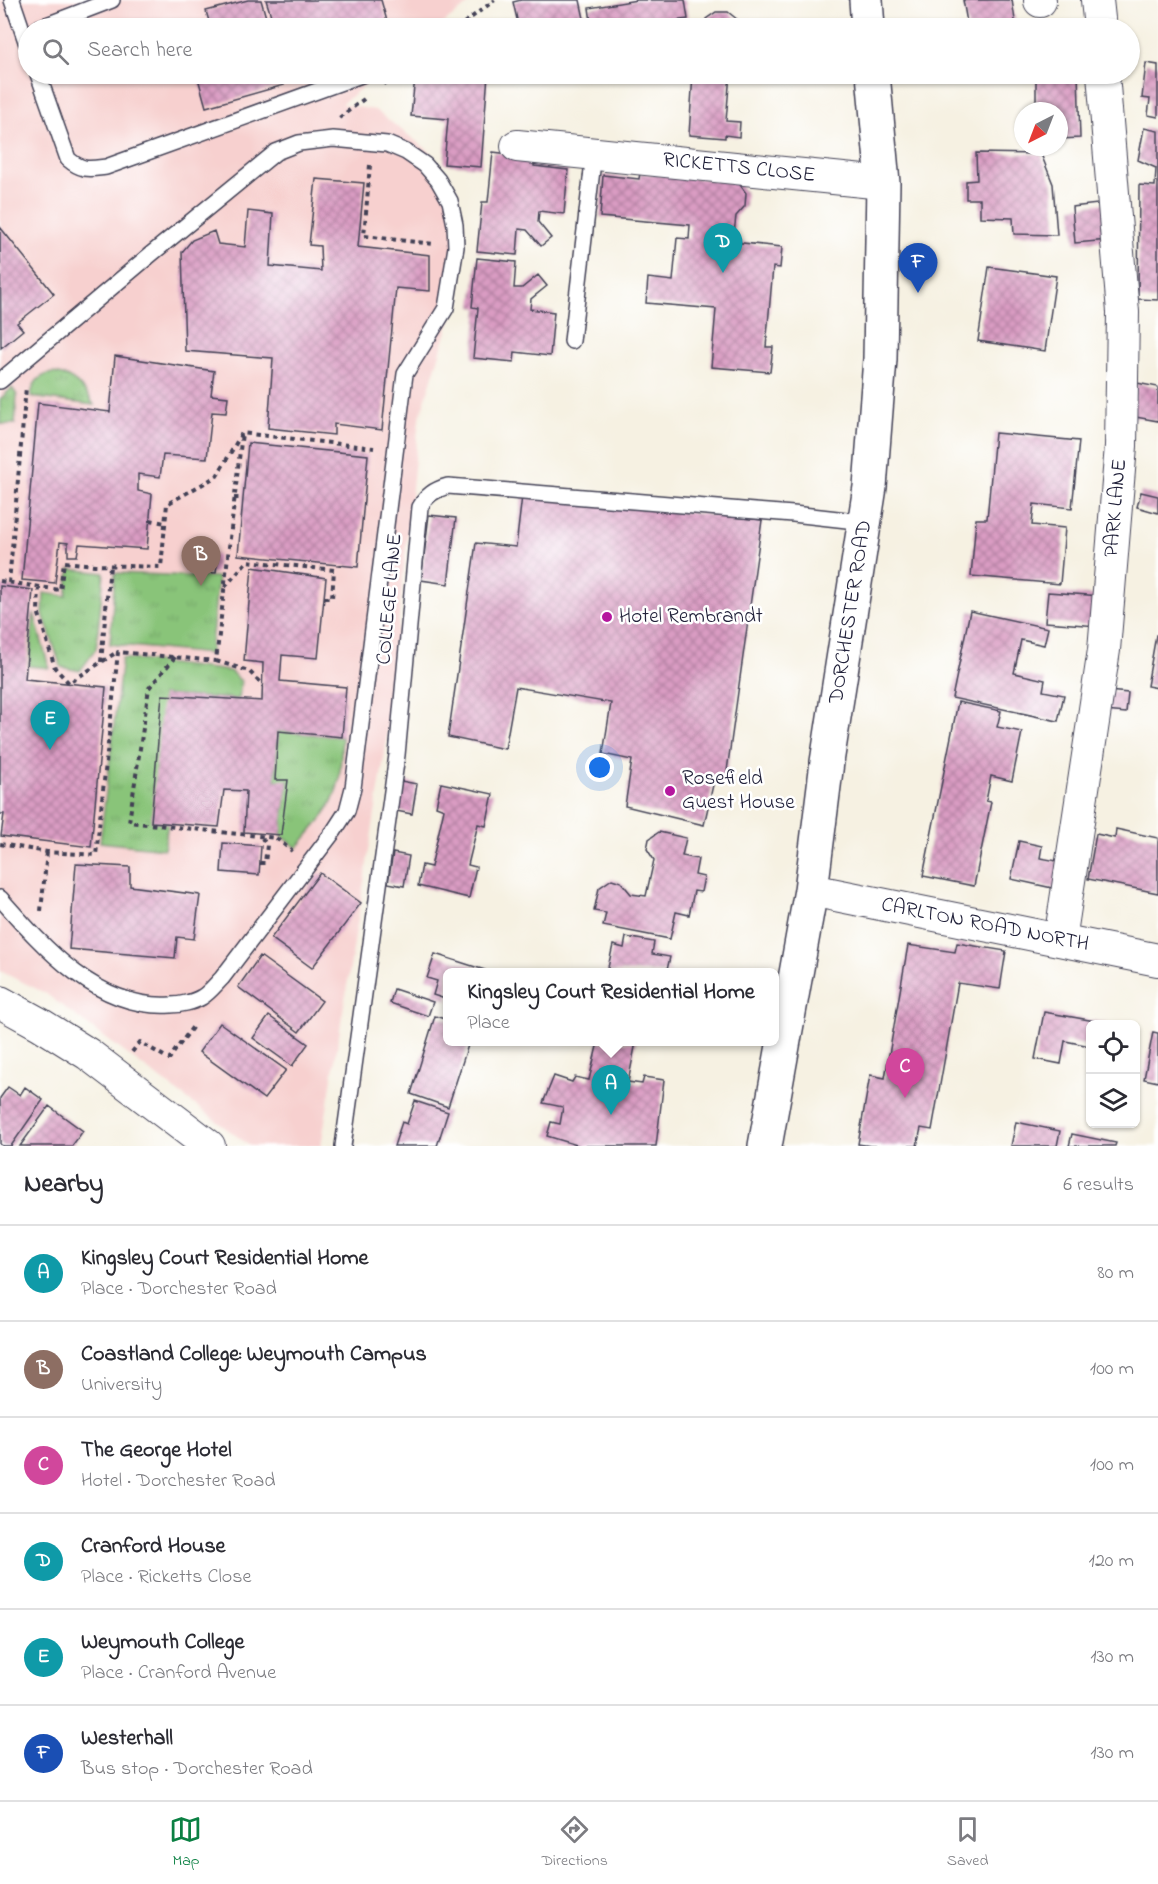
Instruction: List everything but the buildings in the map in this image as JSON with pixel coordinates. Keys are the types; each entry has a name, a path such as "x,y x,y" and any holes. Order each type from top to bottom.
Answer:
{"main road":[{"path":"866,0 867,18"},
{"name":"DORCHESTER ROAD","path":"772,1145 811,890 827,762 865,522 880,359 883,183 874,84"}],"street":[{"path":"1097,0 1099,18"},
{"name":"PARK LANE","path":"1060,940 1104,650 1121,446 1123,312 1104,84"},
{"name":"RICKETTS CLOSE","path":"517,146 883,183"},
{"name":"CARLTON ROAD NORTH","path":"811,890 1158,960"},
{"path":"0,1002 88,1054 209,1146"}],"lane":[{"path":"12,0 19,18"},
{"path":"65,18 112,0"},
{"path":"42,84 68,159 77,166 88,169 106,167 336,84"},
{"path":"0,381 276,152 299,143 333,139 387,144 406,152 425,165 438,180 450,201 455,225 456,247 446,308 405,374 353,788 347,811 222,978 201,998 178,1005 160,1006 131,1002 99,989 73,972 19,920 0,898"},
{"path":"572,341 594,153"},
{"name":"COLLEGE LANE","path":"343,1146 397,755 420,507 427,496 448,486 865,522"}],"path":[{"path":"471,18 495,0"},
{"path":"9,583 27,389 13,370"},
{"path":"0,581 60,590 64,562 161,567 167,504 217,476 242,434"},
{"path":"242,434 375,448"},
{"path":"216,661 242,434"},
{"path":"234,498 243,498"},
{"path":"150,520 165,523"},
{"path":"224,587 247,561 334,570 332,598 324,598"},
{"path":"101,663 110,566"},
{"path":"39,587 39,611 55,668 69,683 118,652 216,661 249,671 262,686"},
{"path":"0,844 47,852 96,855 118,652"},
{"path":"175,657 149,688 129,822 276,838 297,856"},
{"path":"260,862 265,863 267,845 261,836"},
{"path":"40,918 47,852"},
{"path":"116,1075 140,1042 169,1059 195,1024"}],"shaded area":[{"path":"0,0 474,0 450,18 18,18 18,84 366,84 341,104 375,110 428,150 458,193 462,240 457,299 419,420 385,752 321,1146 250,1146 45,993 0,971"}],"green space":[{"path":"53,373 66,376 77,383 94,405 31,397 37,380"},
{"path":"12,388 17,395 15,424 0,424 0,399"},
{"path":"70,569 104,573 96,649 80,671 61,667 43,614 44,593 66,596"},
{"path":"115,573 218,577 210,654 110,644"},
{"path":"34,613 49,668 29,666"},
{"path":"122,658 230,671 241,681 239,699 162,695 168,823 164,849 100,842"},
{"path":"278,731 342,737 339,780 333,800 297,848 281,835 288,781 275,780"}],"place":[{"name":"Cranford House","path":"723,273"},
{"name":"Westerhall","path":"918,293"},
{"name":"Coastland College: Weymouth Campus","path":"201,586"},
{"name":"Hotel Rembrandt","path":"607,617"},
{"name":"Weymouth College","path":"50,750"},
{"name":"Rosefield Guest House","path":"670,791"},
{"name":"The George Hotel","path":"905,1098"},
{"name":"Kingsley Court Residential Home","path":"611,1115"}]}
